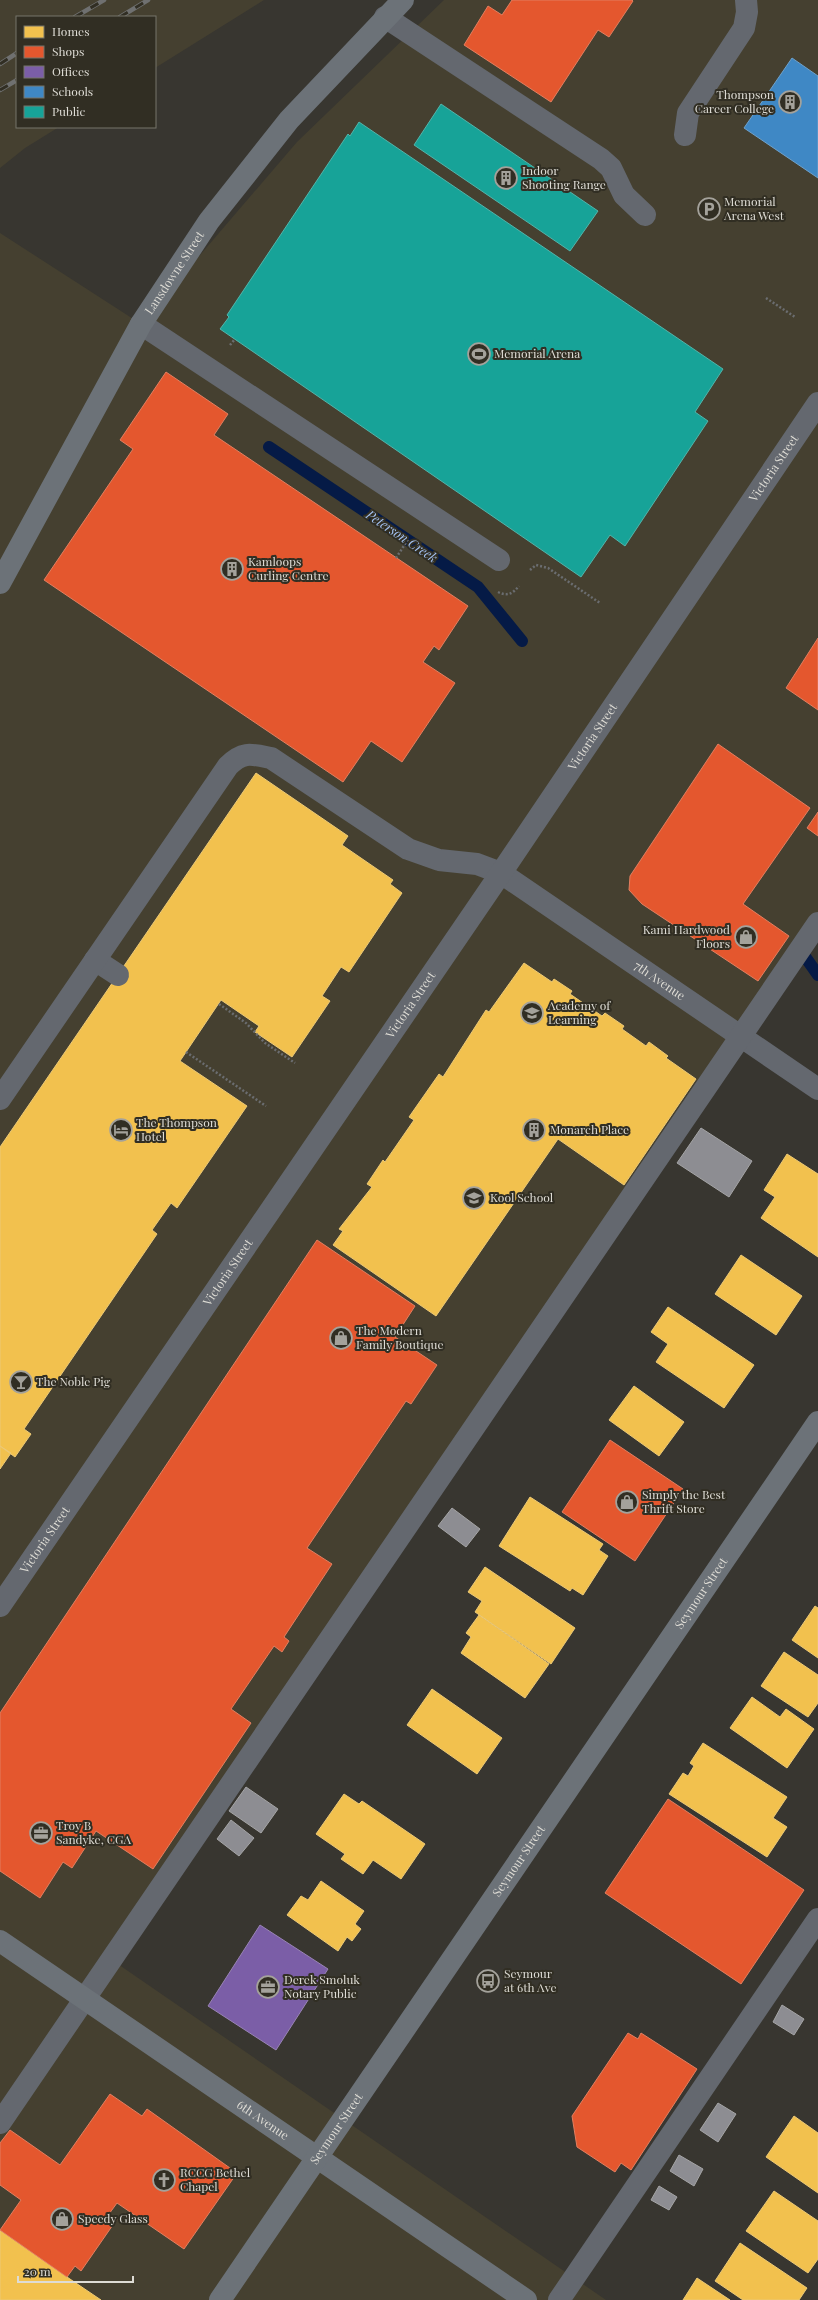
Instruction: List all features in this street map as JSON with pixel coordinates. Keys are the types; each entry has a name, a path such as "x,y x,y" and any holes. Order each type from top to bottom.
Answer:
{"main road":[{"name":"Lansdowne Street","path":"0,583 141,324 208,221 289,120 385,17 403,0"},
{"name":"Seymour Street","path":"220,2300 818,1422"},
{"name":"6th Avenue","path":"0,1941 526,2300"}],"street":[{"path":"685,135 688,113 744,28 747,12 746,0"},
{"path":"385,17 602,159 611,168 624,195 645,215"},
{"path":"141,324 499,560"},
{"name":"Victoria Street","path":"0,1606 501,873 818,403"},
{"name":"7th Avenue","path":"95,960 228,766 238,756 252,754 271,758 408,849 439,860 477,864 501,873 818,1089"},
{"path":"0,2123 818,923"},
{"path":"0,1099 95,960 118,975"},
{"path":"559,2300 818,1919"}],"path":[{"path":"766,298 795,317"},
{"path":"396,558 409,539"},
{"path":"530,570 536,565 548,568 600,603"},
{"path":"219,1004 246,1023 265,1044 295,1063"},
{"path":"186,1052 266,1106"}],"shaded area":[{"path":"0,0 264,0 156,67 156,16 16,16 16,128 57,128 25,148 0,168"},
{"path":"444,0 818,0 818,923 112,1960 606,2300 0,2300 0,233 141,324 297,142"}],"building: Homes":[{"name":"The Thompson Hotel","path":"256,773 348,836 342,845 393,880 390,884 402,893 349,972 341,967 322,996 330,1001 292,1057 255,1032 259,1026 221,1000 180,1061 247,1106 177,1208 171,1203 152,1230 157,1234 24,1429 31,1434 15,1457 0,1446 0,1147"},
{"name":"Monarch Place","path":"524,963 552,982 554,979 572,991 570,994 602,1016 605,1013 624,1026 622,1029 646,1046 649,1042 668,1056 666,1058 696,1079 624,1185 558,1139 436,1316 333,1245 343,1231 339,1229 372,1187 367,1184 383,1160 385,1162 414,1120 409,1117 439,1074 443,1077 486,1010 489,1012"},
{"path":"787,1154 818,1174 818,1257 761,1218 775,1197 764,1190"},
{"path":"741,1255 802,1296 776,1335 715,1294"},
{"path":"668,1307 754,1365 724,1408 656,1362 668,1344 651,1332"},
{"path":"634,1386 684,1422 659,1456 609,1420"},
{"path":"0,1446 11,1453 0,1469"},
{"path":"530,1497 603,1544 599,1550 608,1556 583,1595 572,1588 570,1591 499,1546"},
{"path":"485,1567 575,1628 551,1664 475,1612 482,1601 468,1592"},
{"path":"815,1606 818,1608 818,1658 792,1640"},
{"path":"479,1615 549,1664 525,1698 461,1653 471,1637 466,1633"},
{"path":"784,1652 818,1675 818,1703 808,1717 761,1686"},
{"path":"432,1689 502,1738 477,1774 407,1725"},
{"path":"752,1697 780,1717 786,1709 814,1729 787,1768 730,1728"},
{"path":"703,1743 787,1797 773,1818 787,1827 767,1857 669,1794 683,1773 688,1776 694,1766 690,1763"},
{"path":"344,1794 359,1804 362,1801 425,1844 401,1879 373,1860 363,1874 341,1859 345,1854 316,1834"},
{"path":"321,1881 364,1911 355,1924 361,1929 352,1941 347,1937 338,1951 287,1915 301,1896 308,1900"},
{"path":"794,2116 818,2133 818,2193 766,2157"},
{"path":"774,2191 818,2221 818,2259 808,2273 746,2231"},
{"path":"0,2230 67,2277 101,2300 0,2300"},
{"path":"740,2243 807,2288 799,2300 743,2300 715,2281"},
{"path":"697,2278 730,2300 683,2300"}],"building: Shops":[{"path":"512,0 633,1 609,37 598,30 551,102 464,45 488,6 502,15"},
{"name":"Kamloops Curling Centre","path":"166,372 228,414 214,435 468,606 439,650 434,646 423,662 455,683 402,762 371,741 343,782 44,580 133,449 120,440"},
{"path":"818,638 818,710 786,688"},
{"path":"718,744 810,808 743,904 789,936 758,981 642,904 629,890 630,876"},
{"path":"818,812 818,836 807,828"},
{"path":"317,1240 415,1306 395,1337 437,1365 411,1404 406,1401 307,1548 332,1564 284,1637 289,1641 282,1652 274,1646 231,1709 251,1723 153,1869 96,1831 72,1868 63,1862 40,1898 0,1871 0,1713"},
{"path":"610,1440 683,1489 635,1561 562,1512"},
{"path":"668,1799 804,1890 741,1984 605,1893"},
{"path":"628,2033 638,2039 641,2033 697,2069 631,2170 621,2163 615,2172 577,2147 572,2116"},
{"path":"110,2094 142,2116 147,2109 237,2173 184,2249 117,2203 109,2214 117,2219 81,2271 75,2266 67,2277 0,2230 21,2200 0,2185 0,2143 10,2130 60,2165"}],"building: Offices":[{"name":"Derek Smoluk Notary Public","path":"260,1925 328,1969 276,2050 208,2006"}],"building: Schools":[{"name":"Thompson Career College","path":"792,58 818,76 818,178 744,128"}],"building: Public":[{"name":"Indoor Shooting Range","path":"441,104 598,211 570,251 414,145"},
{"name":"Memorial Arena","path":"359,122 723,369 695,412 708,421 625,546 610,535 581,577 220,329 229,317 227,315 348,134 350,136"}],"building: Industry":[{"path":"701,1128 752,1161 729,1197 677,1163"},
{"path":"452,1508 480,1529 466,1547 438,1526"},
{"path":"246,1787 278,1809 261,1833 229,1811"},
{"path":"231,1820 254,1838 239,1856 217,1839"},
{"path":"782,2005 804,2019 794,2035 773,2022"},
{"path":"718,2103 736,2114 718,2142 700,2130"},
{"path":"679,2155 703,2169 694,2186 670,2171"},
{"path":"659,2186 677,2197 669,2210 651,2200"}],"waterway":[{"name":"Peterson Creek","path":"269,447 478,587 522,641"},
{"name":"Peterson Creek","path":"806,958 818,975"}],"railway":[{"path":"77,16 104,0"},
{"path":"122,16 148,0"},
{"path":"0,64 16,54"},
{"path":"0,90 16,81"}],"place":[{"name":"Thompson Career College","path":"790,102"},
{"name":"Indoor Shooting Range","path":"506,178"},
{"name":"Memorial Arena West","path":"709,209"},
{"name":"Memorial Arena","path":"479,354"},
{"name":"Kamloops Curling Centre","path":"232,569"},
{"name":"Kami Hardwood Floors","path":"746,937"},
{"name":"Academy of Learning","path":"532,1013"},
{"name":"The Thompson Hotel","path":"121,1130"},
{"name":"Monarch Place","path":"534,1130"},
{"name":"Kool School","path":"474,1198"},
{"name":"The Modern Family Boutique","path":"341,1338"},
{"name":"The Noble Pig","path":"21,1382"},
{"name":"Simply the Best Thrift Store","path":"627,1502"},
{"name":"Troy B Sandyke, CGA","path":"41,1833"},
{"name":"Seymour at 6th Ave","path":"488,1981"},
{"name":"Derek Smoluk Notary Public","path":"268,1987"},
{"name":"RCCG Bethel Chapel","path":"164,2180"},
{"name":"Speedy Glass","path":"62,2219"}]}
